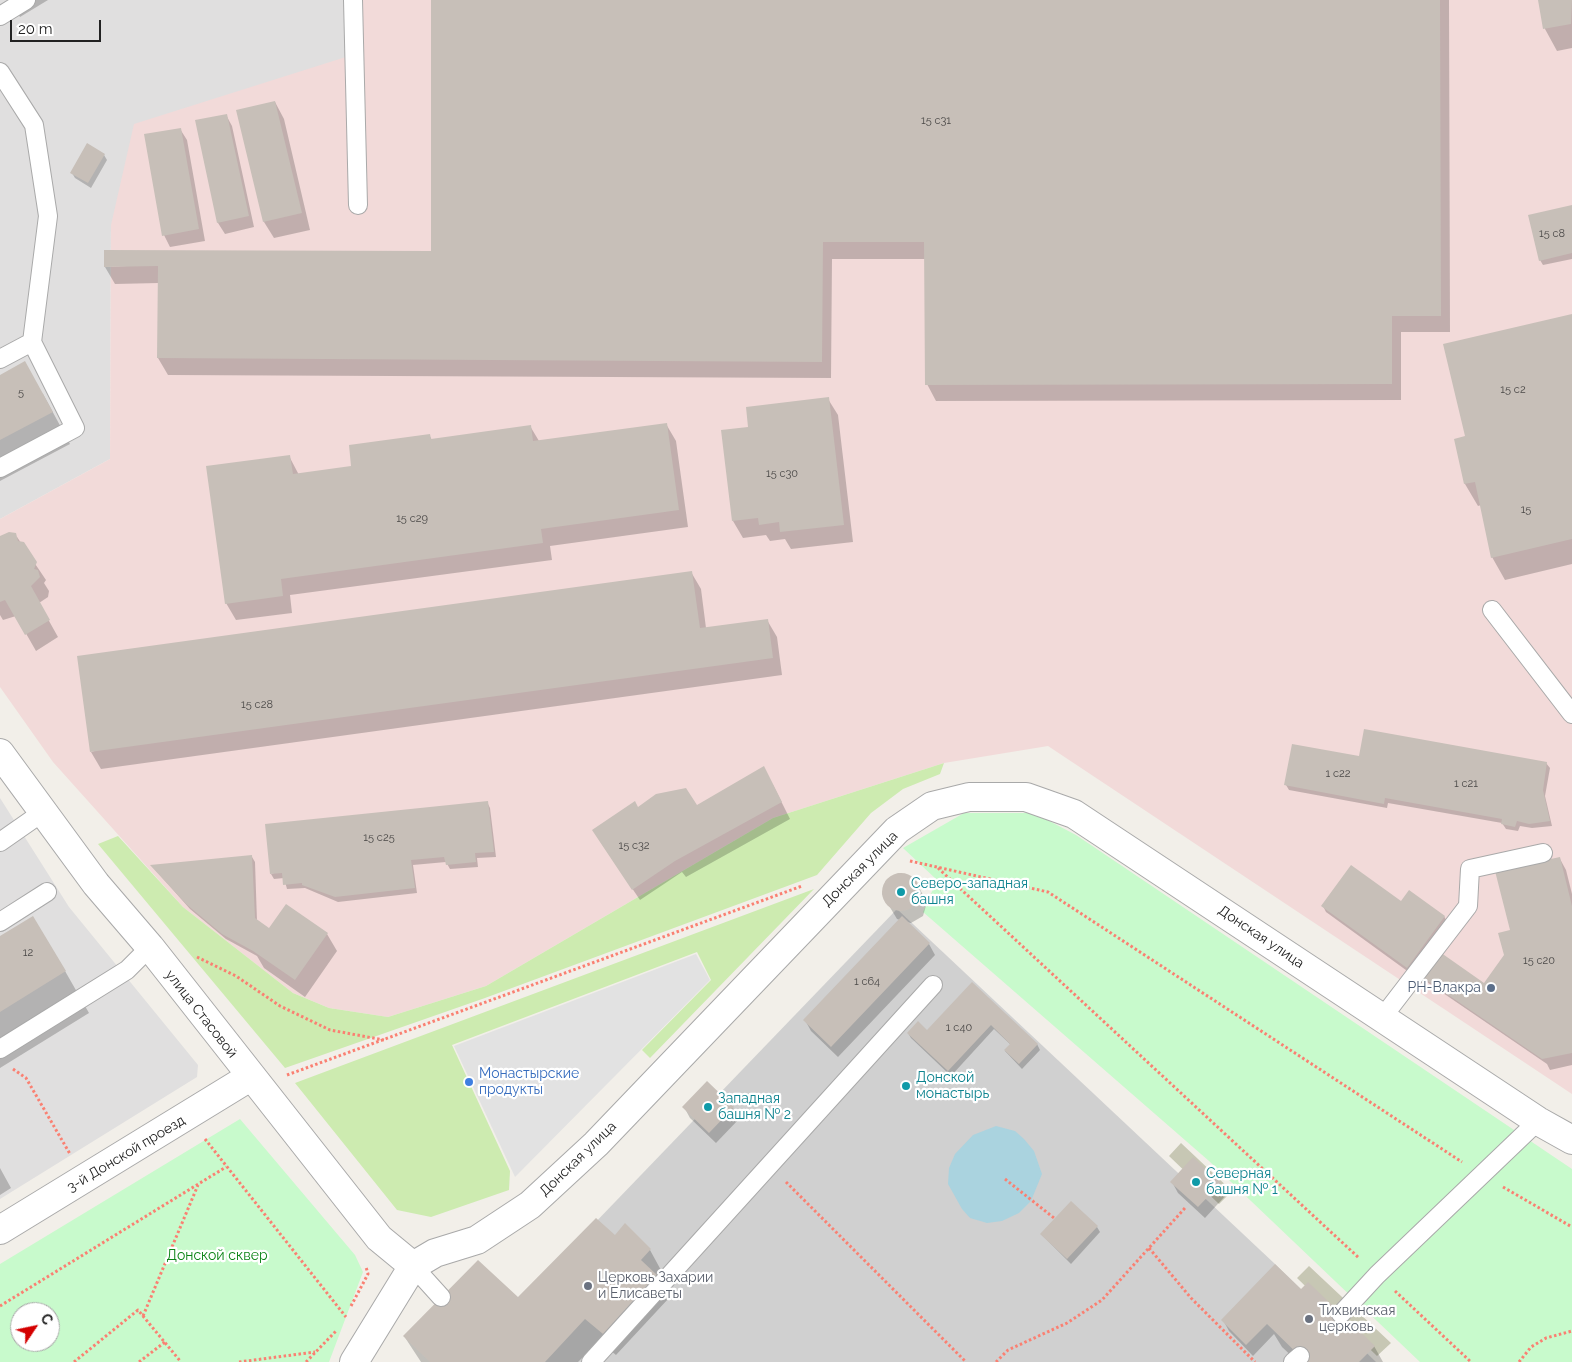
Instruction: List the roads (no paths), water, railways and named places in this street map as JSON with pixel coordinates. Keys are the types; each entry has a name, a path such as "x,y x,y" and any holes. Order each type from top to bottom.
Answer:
{"street":[{"name":"улица Стасовой","path":"0,754 96,884 150,947 250,1077 379,1238 413,1266"},
{"name":"Донская улица","path":"354,1362 413,1266 435,1253 476,1240 530,1205 596,1144 897,830 932,806 969,797 1026,797 1074,814 1538,1121 1572,1140"},
{"name":"3-й Донской проезд","path":"0,1230 250,1077"}],"lane":[{"path":"0,16 26,0"},
{"path":"353,0 358,205"},
{"path":"0,72 34,124 48,216 32,342 75,428 0,468"},
{"path":"0,359 32,342"},
{"path":"1492,610 1572,714"},
{"path":"0,842 43,812"},
{"path":"1382,1018 1468,906 1470,869 1543,853"},
{"path":"0,922 47,892"},
{"path":"3,1057 127,970 150,947"},
{"path":"591,1362 768,1164 934,985"},
{"path":"1341,1314 1377,1275 1483,1176 1538,1121"},
{"path":"413,1266 441,1297"}],"water":[{"path":"996,1126 1015,1131 1024,1139 1034,1151 1042,1174 1031,1201 1019,1213 1002,1221 987,1223 970,1218 962,1209 948,1184 949,1168 955,1154 973,1135"}],"place":[{"name":"Северо-западная башня","path":"901,892"},
{"name":"РН-Влакра","path":"1491,988"},
{"name":"Монастырские продукты","path":"469,1082"},
{"name":"Донской монастырь","path":"906,1086"},
{"name":"Западная башня № 2","path":"708,1107"},
{"name":"Северная башня № 1","path":"1196,1182"},
{"name":"Церковь Захарии и Елисаветы","path":"588,1286"},
{"name":"Тихвинская церковь","path":"1309,1319"}],"park label":[{"name":"Донской сквер","path":"217,1256"}]}
